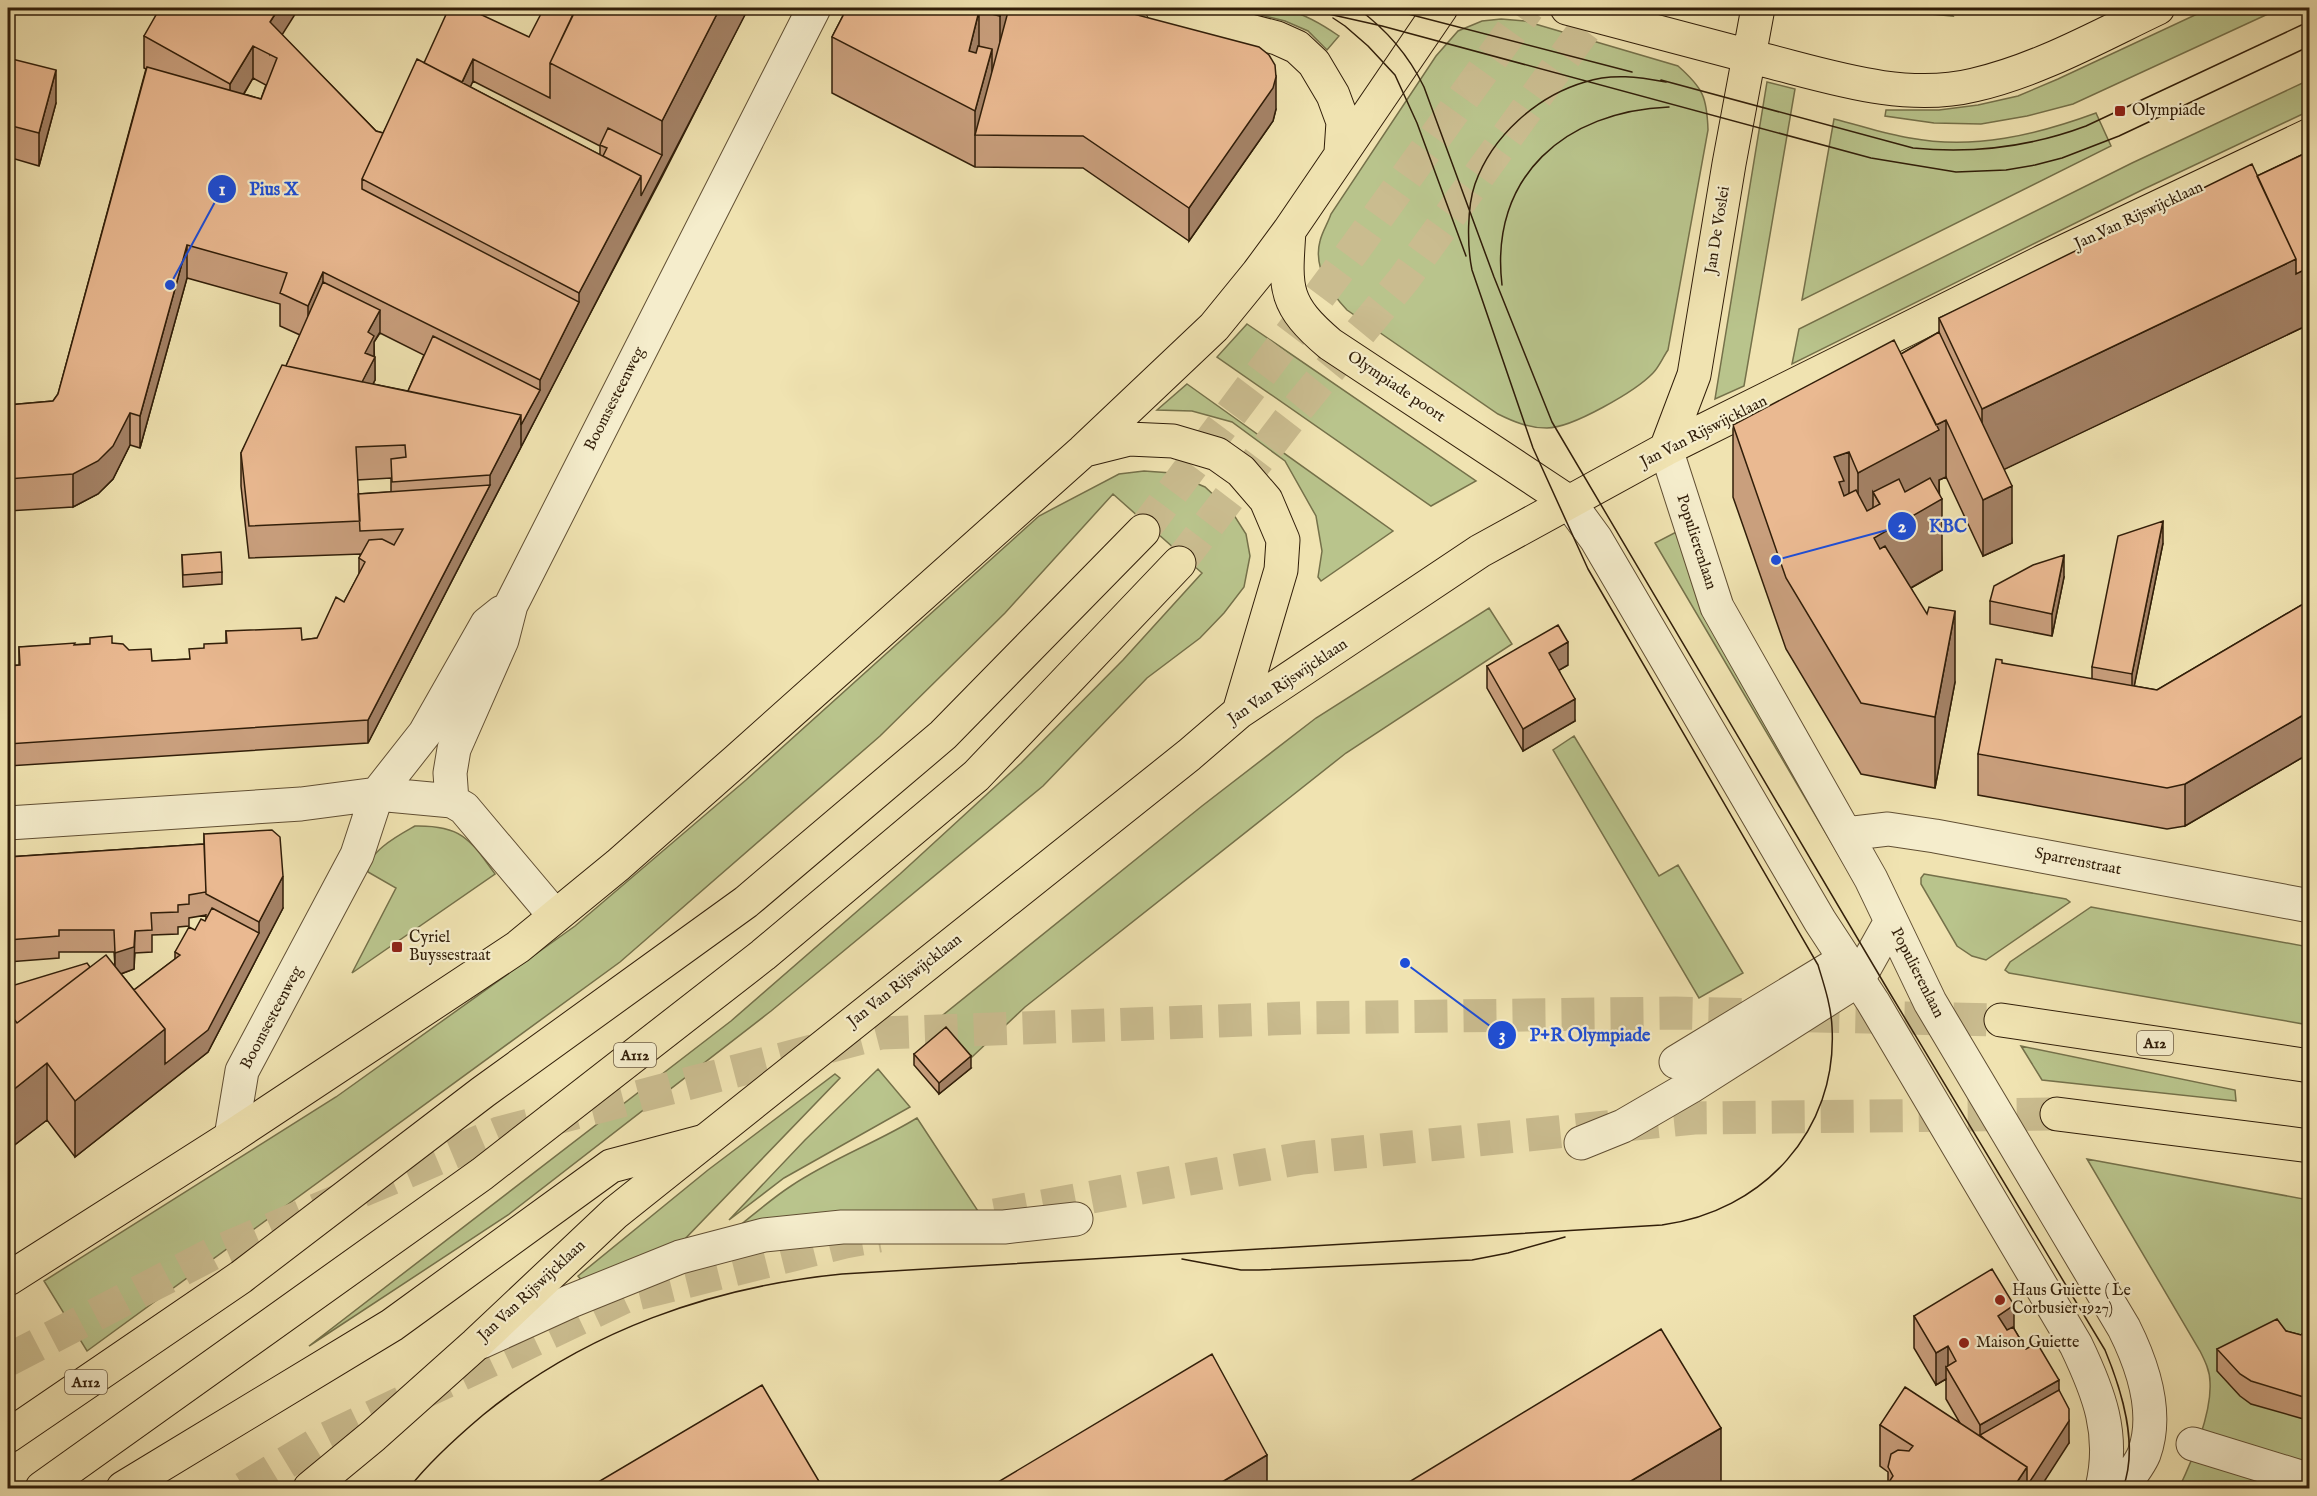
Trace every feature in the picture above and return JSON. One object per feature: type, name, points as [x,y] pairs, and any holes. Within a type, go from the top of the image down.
[{"type":"main road","points":[[1162,8],[1277,38],[1296,47],[1314,63],[1332,95],[1342,122],[1341,152]]},
{"type":"main road","points":[[8,1279],[231,1137],[518,947],[618,865],[1083,451],[1214,327],[1289,231],[1441,8]]},
{"type":"main road","points":[[1567,8],[1830,77],[1893,88],[1931,90],[1973,86],[2057,56],[2158,8]]},
{"type":"main road","name":"Jan De Voslei","points":[[1666,449],[1694,375],[1758,8]]},
{"type":"main road","name":"Jan Van Rijswijcklaan","points":[[310,1488],[374,1436],[615,1213],[1189,755],[1239,712],[1460,564],[1666,449],[2044,261],[2310,135]]},
{"type":"main road","name":"Olympiade poort","points":[[1289,231],[1286,276],[1292,301],[1306,324],[1330,344],[1569,502]]},
{"type":"main road","points":[[1083,451],[1129,439],[1173,441],[1217,454],[1241,471],[1266,500],[1283,540],[1281,570],[1239,712]]},
{"type":"main road","name":"A112","points":[[8,1436],[241,1277],[483,1092],[746,902],[943,735],[1143,531]]},
{"type":"main road","name":"A112","points":[[42,1488],[483,1174],[763,955],[976,776],[1179,563]]},
{"type":"main road","name":"A12","points":[[2001,1020],[2310,1066]]},
{"type":"main road","points":[[2057,1114],[2310,1146]]},
{"type":"main road","points":[[123,1488],[392,1324],[611,1166],[705,1141]]},
{"type":"street","name":"Boomsesteenweg","points":[[452,801],[450,773],[454,749],[502,640],[511,605],[814,8]]},
{"type":"street","name":"Populierenlaan","points":[[1666,449],[1717,607],[1871,879],[1930,1002],[2124,1328],[2136,1352],[2145,1381],[2149,1414],[2148,1435],[2144,1454],[2121,1488]]},
{"type":"street","points":[[1569,502],[1596,539],[2076,1345],[2095,1384],[2104,1417],[2107,1450],[2102,1488]]},
{"type":"street","points":[[377,794],[425,733],[487,624],[511,605]]},
{"type":"street","name":"Boomsesteenweg","points":[[231,1137],[242,1071],[357,855],[377,794]]},
{"type":"street","points":[[8,823],[301,804],[377,794],[452,801],[464,808],[555,916]]},
{"type":"street","name":"Sparrenstraat","points":[[1846,834],[1888,829],[1935,836],[2310,906]]},
{"type":"street","points":[[1581,1143],[1623,1126],[1690,1087],[1851,970],[1891,921]]},
{"type":"street","points":[[1676,1062],[1851,970]]},
{"type":"street","points":[[476,1344],[571,1301],[680,1257],[764,1235],[842,1227],[1004,1227],[1076,1219]]},
{"type":"street","points":[[2193,1444],[2310,1480]]},
{"type":"green space","points":[[1234,8],[1289,11],[1312,19],[1339,36],[1327,50],[1308,31],[1285,21]]},
{"type":"green space","points":[[1910,8],[1947,8],[1953,16],[1930,14]]},
{"type":"green space","points":[[2210,8],[2281,8],[2073,104],[2027,116],[1981,124],[1934,123],[1885,116],[1886,110],[1939,110],[1978,105],[2018,96]]},
{"type":"green space","points":[[1501,19],[1525,21],[1678,66],[1698,87],[1706,109],[1708,130],[1668,350],[1653,373],[1633,389],[1572,422],[1547,428],[1522,424],[1498,414],[1347,310],[1329,287],[1319,260],[1320,241],[1331,214],[1436,56],[1458,31],[1482,21]]},
{"type":"green space","points":[[2309,80],[2309,111],[2144,189],[1792,364],[1799,329],[2132,163]]},
{"type":"green space","points":[[1767,82],[1795,89],[1744,386],[1715,399]]},
{"type":"green space","points":[[2096,113],[2111,146],[1802,300],[1834,119],[1900,136],[1958,142],[2028,134]]},
{"type":"green space","points":[[1247,324],[1476,481],[1431,506],[1217,357]]},
{"type":"green space","points":[[1187,384],[1393,531],[1321,581],[1318,577],[1322,551],[1316,516],[1285,461],[1232,422],[1192,411],[1157,410]]},
{"type":"green space","points":[[1144,471],[1172,473],[1205,487],[1232,512],[1246,534],[1250,556],[1244,587],[1224,613],[1200,638],[1147,678],[1043,786],[771,1011],[508,1215],[309,1346],[731,1021],[900,874],[1021,763],[1123,660],[1202,573],[1113,494],[1005,613],[880,736],[620,962],[87,1351],[44,1281],[336,1097],[575,926],[746,780],[1039,516],[1119,474]]},
{"type":"green space","points":[[1682,529],[1857,886],[1655,543]]},
{"type":"green space","points":[[1489,608],[1512,644],[1346,753],[1025,1007],[972,1057],[938,1019],[1202,806],[1316,718]]},
{"type":"green space","points":[[1574,736],[1659,876],[1678,865],[1743,973],[1699,998],[1553,750]]},
{"type":"green space","points":[[415,826],[443,828],[463,836],[495,874],[352,973],[396,888],[368,872],[369,865],[378,851],[386,844]]},
{"type":"green space","points":[[1924,874],[2066,899],[2070,902],[1986,960],[1972,956],[1957,946],[1921,884]]},
{"type":"green space","points":[[2091,907],[2309,947],[2309,1025],[2009,973],[2005,970],[2010,962]]},
{"type":"green space","points":[[2021,1046],[2235,1090],[2236,1101],[2042,1080]]},
{"type":"green space","points":[[878,1069],[910,1107],[784,1178],[729,1220],[805,1140]]},
{"type":"green space","points":[[835,1074],[840,1078],[680,1244],[583,1282],[578,1276],[708,1170]]},
{"type":"green space","points":[[917,1118],[978,1211],[733,1231],[776,1196],[806,1176]]},
{"type":"green space","points":[[2087,1159],[2309,1200],[2309,1488],[2179,1488],[2195,1451],[2208,1408],[2210,1378],[2208,1370],[2200,1351]]},
{"type":"building","points":[[160,8],[279,8],[270,22],[376,131],[383,133],[362,179],[362,189],[579,302],[540,380],[323,272],[308,306],[280,293],[287,273],[187,245],[140,416],[130,413],[113,446],[98,461],[73,474],[8,479],[8,405],[53,401],[58,394],[147,67],[261,99],[277,58],[253,46],[230,84],[144,36]]},
{"type":"building","points":[[449,8],[467,8],[529,37],[544,8],[576,9],[550,63],[550,98],[473,59],[462,82],[424,63]]},
{"type":"building","points":[[576,8],[720,8],[662,121],[550,63]]},
{"type":"building","points":[[847,8],[1003,8],[1000,16],[979,11],[969,51],[976,53],[978,46],[992,49],[975,111],[832,37]]},
{"type":"building","points":[[1009,8],[1111,8],[1259,47],[1269,55],[1275,65],[1276,77],[1273,88],[1189,208],[1083,136],[975,135]]},
{"type":"building","points":[[8,58],[56,70],[39,133],[8,125]]},
{"type":"building","points":[[417,59],[641,176],[579,293],[362,179]]},
{"type":"building","points":[[608,128],[662,155],[641,196],[641,176],[603,156],[607,148],[600,145]]},
{"type":"building","points":[[2310,151],[2310,267],[2296,274],[2296,259],[2257,176]]},
{"type":"building","points":[[2252,164],[2296,259],[1982,409],[1939,318]]},
{"type":"building","points":[[323,282],[380,310],[368,332],[374,336],[365,353],[375,357],[362,382],[286,366]]},
{"type":"building","points":[[1939,332],[2012,486],[1983,500],[1946,420],[1936,425],[1901,354]]},
{"type":"building","points":[[433,336],[540,390],[521,425],[521,415],[408,391]]},
{"type":"building","points":[[1894,340],[1939,430],[1858,473],[1849,452],[1834,457],[1844,481],[1839,482],[1844,496],[1856,490],[1867,511],[1880,504],[1873,492],[1899,479],[1905,492],[1930,478],[1942,499],[1874,538],[1880,549],[1885,546],[1927,614],[1929,607],[1955,611],[1935,717],[1861,703],[1786,578],[1733,425]]},
{"type":"building","points":[[282,365],[521,415],[490,475],[392,482],[391,459],[406,457],[405,445],[356,447],[360,521],[249,526],[241,453]]},
{"type":"building","points":[[490,485],[368,720],[8,744],[8,666],[20,665],[19,647],[90,644],[90,638],[112,636],[112,643],[123,644],[129,650],[151,649],[152,661],[190,659],[189,649],[204,648],[204,644],[227,643],[226,631],[301,628],[302,640],[317,638],[336,597],[344,602],[365,562],[359,558],[369,540],[382,539],[394,545],[403,529],[360,531],[358,494]]},
{"type":"building","points":[[2163,521],[2132,674],[2092,667],[2118,536]]},
{"type":"building","points":[[221,552],[222,572],[183,575],[182,555]]},
{"type":"building","points":[[2064,555],[2052,614],[1990,601],[1994,586],[2033,565]]},
{"type":"building","points":[[2310,600],[2310,711],[2185,784],[2167,788],[1978,754],[1996,659],[2002,660],[2002,663],[2157,690]]},
{"type":"building","points":[[1558,625],[1568,642],[1549,653],[1575,699],[1523,729],[1487,666]]},
{"type":"building","points":[[272,830],[280,837],[283,876],[259,922],[206,894],[204,834]]},
{"type":"building","points":[[204,844],[206,892],[189,895],[189,904],[178,905],[178,912],[151,913],[152,930],[135,931],[134,947],[115,953],[114,930],[59,930],[59,936],[8,940],[8,857]]},
{"type":"building","points":[[212,908],[259,933],[208,1030],[165,1064],[165,1029],[134,990],[180,955],[175,952],[189,927],[195,930],[201,919],[205,921]]},
{"type":"building","points":[[106,955],[165,1029],[75,1101],[47,1063],[8,1094],[8,1011],[17,1023]]},
{"type":"building","points":[[87,963],[90,967],[17,1023],[8,1011],[8,987]]},
{"type":"building","points":[[946,1027],[971,1056],[939,1083],[914,1054]]},
{"type":"building","points":[[1992,1269],[2014,1305],[1998,1316],[2007,1330],[2013,1327],[2026,1349],[2037,1343],[2059,1380],[1980,1425],[1946,1367],[1956,1361],[1948,1346],[1936,1353],[1914,1316]]},
{"type":"building","points":[[2277,1319],[2286,1331],[2301,1335],[2310,1326],[2310,1389],[2307,1398],[2251,1381],[2240,1374],[2217,1349]]},
{"type":"building","points":[[1661,1329],[1721,1428],[1619,1488],[1413,1488],[1409,1482]]},
{"type":"building","points":[[1212,1354],[1267,1455],[1212,1488],[988,1488]]},
{"type":"building","points":[[762,1385],[820,1483],[811,1488],[588,1488]]},
{"type":"building","points":[[1905,1387],[2027,1467],[2013,1488],[1885,1488],[1893,1476],[1888,1467],[1891,1454],[1898,1450],[1909,1451],[1913,1446],[1880,1425]]},
{"type":"building","points":[[2059,1390],[2069,1409],[2069,1421],[2027,1486],[2027,1467],[1980,1435]]},
{"type":"tunnel","points":[[1143,531],[1356,247],[1528,8]]},
{"type":"tunnel","points":[[1179,563],[1297,409],[1404,279],[1600,8]]},
{"type":"tunnel","points":[[8,1360],[212,1254],[499,1133],[881,1033],[1301,1018],[1675,1013],[2001,1020]]},
{"type":"tunnel","points":[[995,1215],[1302,1158],[1694,1118],[2057,1114]]},
{"type":"tunnel","points":[[244,1488],[325,1439],[625,1297],[845,1242],[879,1236]]},
{"type":"tram line","points":[[1302,8],[1382,26],[1871,158],[1956,172],[2006,170],[2062,158],[2119,136],[2310,46]]},
{"type":"tram line","points":[[1357,8],[1395,43],[1411,64],[1424,87],[1494,277],[1552,422],[1888,990],[2105,1350],[2122,1400],[2129,1436],[2128,1471],[2123,1488]]},
{"type":"tram line","points":[[1385,8],[1632,72]]},
{"type":"tram line","points":[[1333,18],[1368,46],[1395,75],[1417,123],[1466,256]]},
{"type":"tram line","points":[[1661,80],[1913,148],[1979,149],[2022,144],[2086,126],[2310,21]]},
{"type":"tram line","points":[[409,1488],[444,1450],[483,1415],[523,1385],[564,1359],[652,1318],[698,1302],[745,1290],[793,1280],[842,1274],[1662,1225],[1698,1217],[1732,1203],[1761,1184],[1787,1160],[1807,1132],[1822,1100],[1831,1065],[1831,1019],[1818,965],[1588,569],[1533,448],[1470,260],[1469,215],[1475,184],[1493,150],[1518,120],[1550,97],[1567,88],[1595,79],[1626,77],[1666,82]]},
{"type":"tram line","points":[[1502,285],[1501,246],[1508,212],[1522,182],[1542,157],[1567,136],[1598,121],[1632,111],[1669,107]]},
{"type":"tram line","points":[[1182,1259],[1241,1270],[1472,1260],[1508,1253],[1565,1237]]},
{"type":"place","name":"Olympiade","points":[[2120,111]]},
{"type":"place","name":"Pius X","points":[[170,285]]},
{"type":"place","name":"KBC","points":[[1776,560]]},
{"type":"place","name":"Cyriel Buyssestraat","points":[[397,947]]},
{"type":"place","name":"P+R Olympiade","points":[[1405,963]]},
{"type":"place","name":"Haus Guiette ( Le Corbusier 1927)","points":[[2000,1300]]},
{"type":"place","name":"Maison Guiette","points":[[1964,1343]]}]
